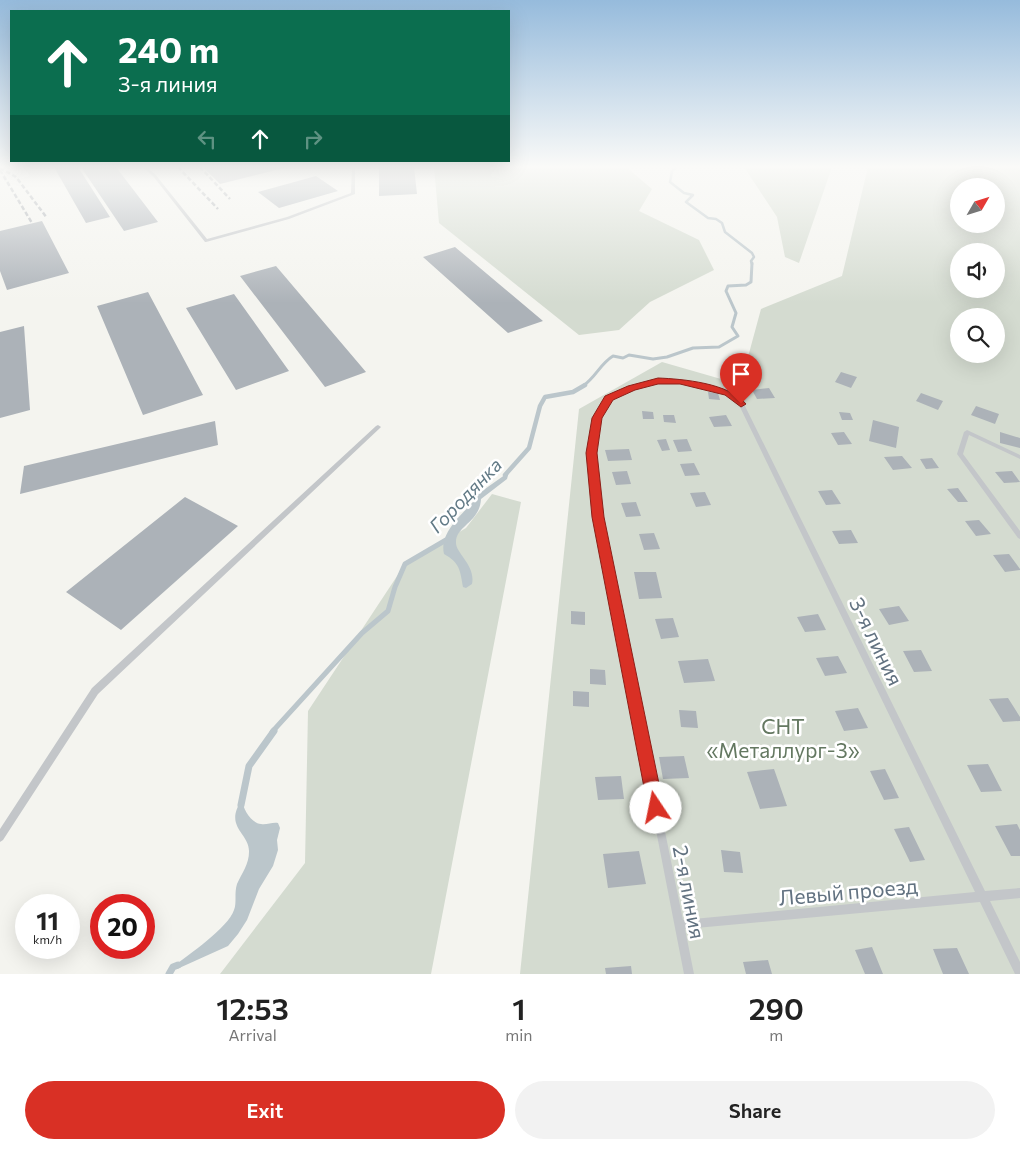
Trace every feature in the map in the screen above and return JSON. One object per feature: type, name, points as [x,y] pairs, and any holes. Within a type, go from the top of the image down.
[{"type":"lane","points":[[184,212],[206,241],[303,212]]},
{"type":"lane","name":"3-я линия","points":[[658,381],[680,382],[728,393],[741,404],[1020,973]]},
{"type":"lane","name":"2-я линия","points":[[658,381],[631,388],[609,398],[597,418],[592,453],[598,517],[689,974]]},
{"type":"lane","points":[[0,836],[95,691],[378,427]]},
{"type":"lane","points":[[1020,457],[967,432],[960,454],[1020,536]]},
{"type":"lane","name":"Левый проезд","points":[[679,925],[984,898],[1020,893]]},
{"type":"green space","points":[[438,212],[642,212],[699,240],[714,270],[650,302],[619,330],[579,335],[439,223]]},
{"type":"green space","points":[[774,212],[816,212],[799,263],[785,257],[777,217]]},
{"type":"green space","name":"СНТ «Металлург-3»","points":[[857,212],[950,212],[950,233],[1005,233],[1005,212],[1020,212],[1020,974],[520,974],[579,409],[662,362],[721,379],[745,368],[761,309],[842,276]]},
{"type":"green space","points":[[492,494],[521,502],[431,974],[220,974],[305,863],[308,711],[405,564],[466,528]]},
{"type":"shaded area","points":[[509,472],[507,479],[481,499],[477,513],[457,537],[457,546],[471,571],[472,577],[472,584],[466,588],[463,587],[458,567],[444,554],[443,546],[448,531],[475,500],[475,496]]},
{"type":"shaded area","points":[[242,800],[246,811],[257,823],[278,823],[280,828],[277,840],[278,850],[273,866],[259,889],[247,920],[228,946],[177,969],[173,967],[216,933],[234,910],[237,884],[249,856],[248,845],[236,823],[235,817]]},
{"type":"building","points":[[80,212],[107,212],[110,217],[86,223]]},
{"type":"building","points":[[112,212],[151,212],[158,222],[124,231]]},
{"type":"building","points":[[42,221],[69,273],[7,290],[0,271],[0,231]]},
{"type":"building","points":[[455,247],[543,321],[508,333],[423,257]]},
{"type":"building","points":[[276,266],[366,372],[325,387],[240,276]]},
{"type":"building","points":[[148,292],[203,395],[143,415],[97,306]]},
{"type":"building","points":[[234,294],[289,371],[236,390],[186,308]]},
{"type":"building","points":[[24,326],[30,410],[0,418],[0,332]]},
{"type":"building","points":[[841,372],[857,377],[851,388],[835,382]]},
{"type":"building","points":[[769,388],[775,398],[757,399],[752,390]]},
{"type":"building","points":[[708,392],[718,393],[720,400],[709,399]]},
{"type":"building","points":[[921,393],[943,401],[938,410],[916,401]]},
{"type":"building","points":[[976,406],[999,414],[995,424],[971,415]]},
{"type":"building","points":[[642,411],[653,412],[654,419],[643,419]]},
{"type":"building","points":[[839,412],[850,413],[853,420],[842,420]]},
{"type":"building","points":[[663,415],[674,415],[676,423],[664,422]]},
{"type":"building","points":[[726,415],[732,426],[714,427],[709,417]]},
{"type":"building","points":[[873,420],[899,427],[896,448],[869,441]]},
{"type":"building","points":[[215,421],[218,445],[20,494],[24,466]]},
{"type":"building","points":[[844,432],[852,444],[838,445],[831,433]]},
{"type":"building","points":[[1000,432],[1020,438],[1020,448],[1000,443]]},
{"type":"building","points":[[666,439],[670,450],[662,451],[657,440]]},
{"type":"building","points":[[687,439],[692,451],[678,452],[673,440]]},
{"type":"building","points":[[629,449],[632,460],[608,461],[605,450]]},
{"type":"building","points":[[902,456],[912,468],[893,470],[884,457]]},
{"type":"building","points":[[932,458],[939,468],[926,469],[920,459]]},
{"type":"building","points":[[694,463],[700,475],[685,476],[680,464]]},
{"type":"building","points":[[627,471],[631,484],[616,485],[612,472]]},
{"type":"building","points":[[1012,471],[1020,482],[1004,483],[995,472]]},
{"type":"building","points":[[958,488],[968,502],[958,502],[947,489]]},
{"type":"building","points":[[832,490],[841,504],[826,505],[818,491]]},
{"type":"building","points":[[705,492],[711,505],[696,507],[690,493]]},
{"type":"building","points":[[185,497],[238,526],[121,630],[66,592]]},
{"type":"building","points":[[636,502],[641,516],[626,517],[621,503]]},
{"type":"building","points":[[979,520],[991,534],[976,536],[965,521]]},
{"type":"building","points":[[851,530],[858,543],[839,544],[832,531]]},
{"type":"building","points":[[654,533],[660,549],[644,550],[639,534]]},
{"type":"building","points":[[1009,554],[1020,570],[1005,572],[993,555]]},
{"type":"building","points":[[634,572],[656,572],[662,598],[639,599]]},
{"type":"building","points":[[899,606],[909,621],[889,625],[879,609]]},
{"type":"building","points":[[571,611],[585,612],[585,625],[571,624]]},
{"type":"building","points":[[818,614],[826,630],[805,632],[797,617]]},
{"type":"building","points":[[673,618],[679,637],[661,639],[655,619]]},
{"type":"building","points":[[921,650],[932,671],[914,672],[903,651]]},
{"type":"building","points":[[838,656],[847,673],[825,676],[816,658]]},
{"type":"building","points":[[708,659],[715,681],[684,683],[678,661]]},
{"type":"building","points":[[590,669],[605,670],[606,685],[590,684]]},
{"type":"building","points":[[573,691],[589,692],[589,707],[573,706]]},
{"type":"building","points":[[1008,698],[1020,717],[1020,721],[1003,722],[989,699]]},
{"type":"building","points":[[858,708],[868,728],[844,731],[835,711]]},
{"type":"building","points":[[679,710],[696,711],[698,728],[681,727]]},
{"type":"building","points":[[684,756],[689,778],[663,779],[659,757]]},
{"type":"building","points":[[988,764],[1002,791],[981,792],[967,765]]},
{"type":"building","points":[[774,769],[787,806],[760,809],[747,772]]},
{"type":"building","points":[[885,769],[899,798],[884,800],[870,771]]},
{"type":"building","points":[[621,776],[624,799],[598,800],[595,777]]},
{"type":"building","points":[[1017,824],[1020,830],[1020,856],[1011,856],[995,826]]},
{"type":"building","points":[[909,827],[925,860],[910,862],[894,829]]},
{"type":"building","points":[[721,850],[740,852],[743,873],[724,872]]},
{"type":"building","points":[[639,851],[646,884],[608,888],[603,854]]},
{"type":"building","points":[[872,947],[883,974],[865,974],[855,950]]},
{"type":"building","points":[[957,948],[969,974],[943,974],[933,949]]},
{"type":"building","points":[[768,960],[772,974],[746,974],[743,962]]},
{"type":"building","points":[[631,966],[632,974],[606,974],[605,968]]},
{"type":"waterway","name":"Городянка","points":[[700,212],[708,218],[716,219],[722,223],[725,232],[752,253],[754,257],[751,261],[752,264]]},
{"type":"waterway","name":"Городянка","points":[[583,386],[613,356],[623,358],[629,355],[653,359],[667,357],[693,348],[719,347],[738,336],[732,327],[736,313],[726,291],[728,286],[746,285],[751,282],[752,264]]},
{"type":"waterway","name":"Городянка","points":[[505,475],[529,448],[540,406],[545,397],[573,392],[585,385]]},
{"type":"waterway","name":"Городянка","points":[[272,732],[362,633],[388,611],[395,587],[405,564],[446,540]]},
{"type":"waterway","name":"Городянка","points":[[241,805],[249,766],[274,731]]},
{"type":"waterway","name":"Городянка","points":[[169,974],[173,967],[178,965]]},
{"type":"railway","points":[[26,212],[32,223]]},
{"type":"railway","points":[[43,212],[47,218]]},
{"type":"route","points":[[656,808],[598,517],[592,453],[597,418],[609,398],[631,388],[658,381],[680,382],[728,393],[741,404]]}]
